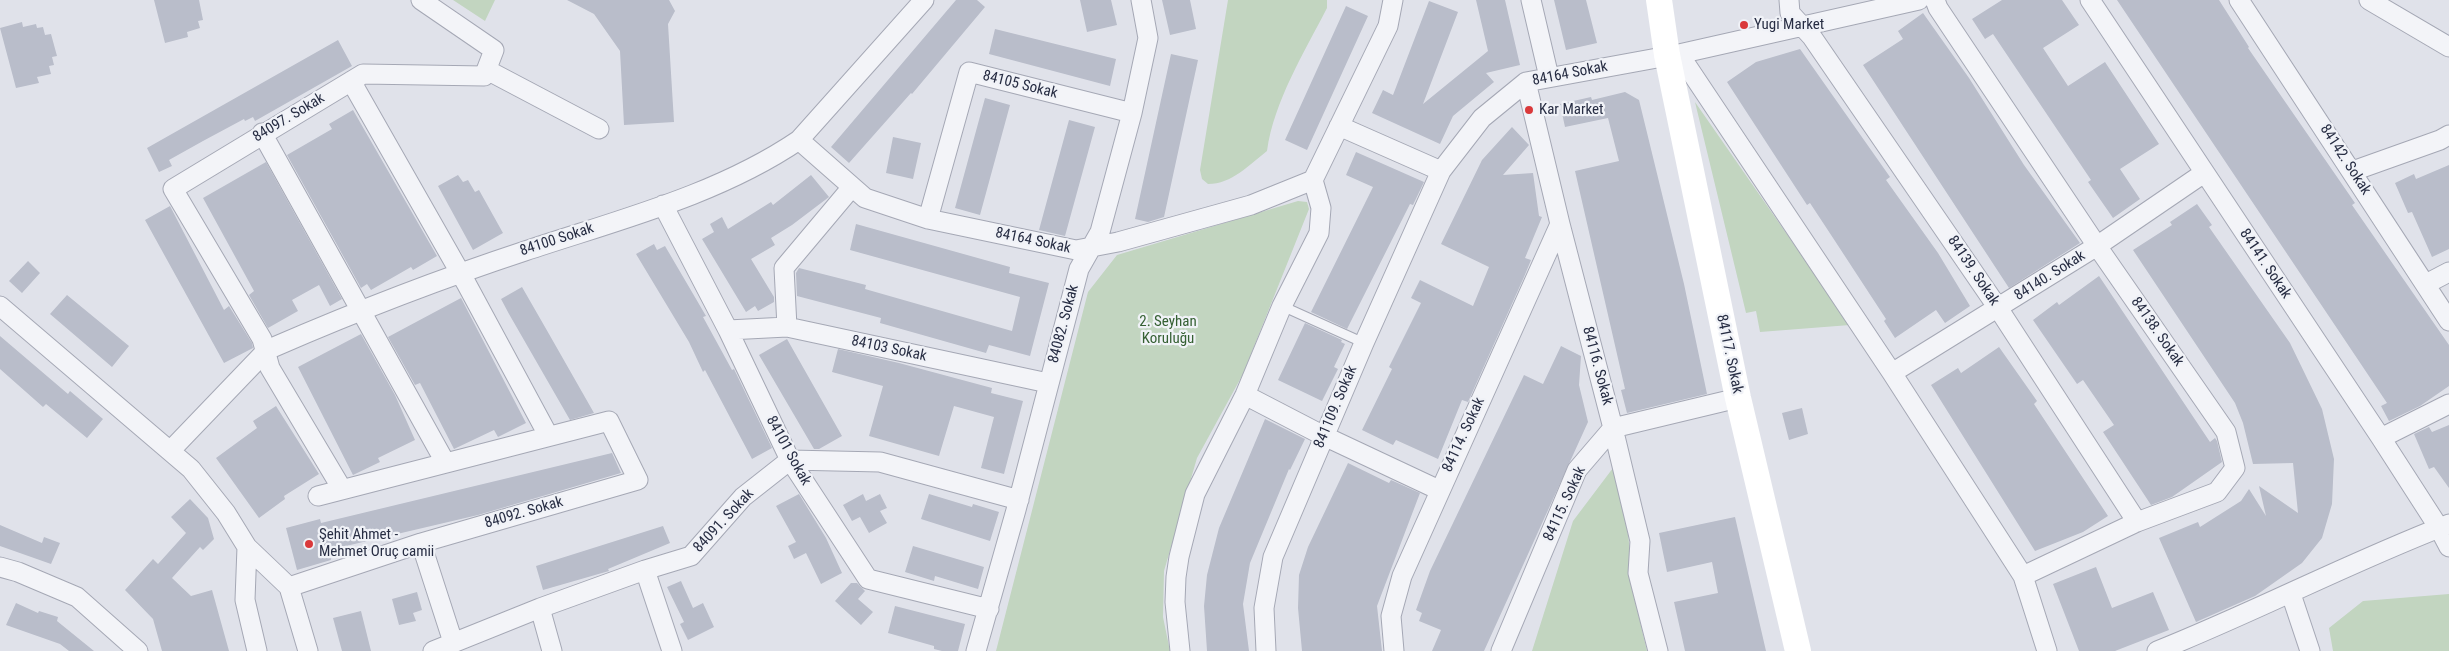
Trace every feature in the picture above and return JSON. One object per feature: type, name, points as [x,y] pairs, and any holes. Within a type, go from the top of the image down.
[{"type":"main road","name":"84117. Sokak","points":[[1659,0],[1673,55],[1738,398],[1798,651]]},
{"type":"street","points":[[421,0],[494,50],[487,70],[598,129]]},
{"type":"street","name":"84100 Sokak","points":[[171,450],[266,352],[362,309],[460,272],[663,205],[745,172],[799,140],[924,0]]},
{"type":"street","name":"84082. Sokak","points":[[976,651],[989,609],[1079,269],[1100,232],[1132,113],[1148,38],[1142,0]]},
{"type":"street","points":[[1180,651],[1175,602],[1176,577],[1183,539],[1195,494],[1245,395],[1282,306],[1319,233],[1321,208],[1313,180],[1388,26],[1393,0]]},
{"type":"street","points":[[1531,0],[1549,77]]},
{"type":"street","name":"84139. Sokak","points":[[1789,0],[1790,13],[1812,37],[1998,308],[2137,522]]},
{"type":"street","name":"84164 Sokak","points":[[1441,171],[1482,118],[1526,82],[1673,55],[1919,0]]},
{"type":"street","name":"84138. Sokak","points":[[1935,0],[1938,8],[2098,246],[2226,432],[2235,468],[2217,492],[2137,522],[2023,576]]},
{"type":"street","name":"84141. Sokak","points":[[2090,0],[2381,438],[2444,526],[2449,547]]},
{"type":"street","name":"84142. Sokak","points":[[2240,0],[2449,322]]},
{"type":"street","points":[[2369,0],[2449,47]]},
{"type":"street","points":[[1673,55],[1892,373],[2023,576],[2047,651]]},
{"type":"street","name":"84097. Sokak","points":[[266,352],[262,339],[173,189],[262,133],[363,74],[484,76],[487,70]]},
{"type":"street","name":"84105 Sokak","points":[[928,219],[969,72],[1132,113]]},
{"type":"street","points":[[318,496],[548,435],[460,272],[351,81]]},
{"type":"street","name":"84116. Sokak","points":[[1526,82],[1560,224],[1614,428],[1640,541],[1638,573],[1658,651]]},
{"type":"street","points":[[1339,126],[1441,171]]},
{"type":"street","points":[[262,133],[362,309],[445,462]]},
{"type":"street","points":[[2352,171],[2440,140],[2449,135]]},
{"type":"street","name":"84164 Sokak","points":[[799,140],[864,198],[928,219],[1076,250],[1251,205],[1313,180]]},
{"type":"street","name":"841109. Sokak","points":[[1266,651],[1264,608],[1273,557],[1364,343],[1441,171]]},
{"type":"street","name":"84140. Sokak","points":[[1892,373],[2098,246],[2204,173]]},
{"type":"street","points":[[787,327],[784,268],[852,187]]},
{"type":"street","name":"84101 Sokak","points":[[663,205],[728,330],[790,460],[868,579],[989,609]]},
{"type":"street","name":"84114. Sokak","points":[[1394,651],[1391,616],[1395,596],[1439,490],[1560,224]]},
{"type":"street","points":[[2426,284],[2449,272]]},
{"type":"street","points":[[0,306],[191,469],[226,514],[248,547],[289,587],[308,651]]},
{"type":"street","name":"84103 Sokak","points":[[728,330],[787,327],[1048,383]]},
{"type":"street","points":[[266,352],[270,368],[342,489]]},
{"type":"street","points":[[1245,395],[1324,436],[1439,490]]},
{"type":"street","points":[[1614,428],[1738,398]]},
{"type":"street","points":[[2381,438],[2449,404]]},
{"type":"street","name":"84092. Sokak","points":[[289,587],[421,543],[638,480],[609,421],[548,435]]},
{"type":"street","name":"84115. Sokak","points":[[1501,651],[1577,470],[1614,428]]},
{"type":"street","points":[[790,460],[880,462],[1018,500]]},
{"type":"street","name":"84091. Sokak","points":[[433,651],[540,608],[645,570],[691,556],[742,497],[790,460]]},
{"type":"street","points":[[2157,651],[2444,526]]},
{"type":"street","points":[[421,543],[452,642]]},
{"type":"street","points":[[248,547],[245,600],[257,651]]},
{"type":"street","points":[[0,567],[18,572],[76,597],[138,651]]},
{"type":"street","points":[[645,570],[672,651]]},
{"type":"street","points":[[2291,594],[2310,651]]},
{"type":"street","points":[[540,608],[552,651]]},
{"type":"lane","points":[[1282,306],[1364,343]]},
{"type":"green space","points":[[453,0],[495,0],[485,21]]},
{"type":"green space","points":[[1228,0],[1327,0],[1327,8],[1283,96],[1276,114],[1267,151],[1247,168],[1225,181],[1208,184],[1202,179],[1200,170]]},
{"type":"green space","points":[[1695,102],[1850,325],[1760,332],[1756,311],[1746,313]]},
{"type":"green space","name":"2. Seyhan Koruluğu","points":[[1298,201],[1307,202],[1309,209],[1243,374],[1197,458],[1164,571],[1163,617],[1170,651],[996,651],[1088,292],[1117,255]]},
{"type":"green space","points":[[1619,460],[1637,609],[1647,651],[1532,651],[1573,521]]},
{"type":"green space","points":[[2449,594],[2449,651],[2333,651],[2329,628],[2363,601]]},
{"type":"building","points":[[154,0],[199,0],[203,20],[198,21],[200,28],[187,32],[188,37],[165,43]]},
{"type":"building","points":[[567,0],[669,0],[675,11],[668,24],[674,122],[624,125],[620,51],[594,14]]},
{"type":"building","points":[[956,0],[977,0],[985,7],[912,94],[849,163],[831,147]]},
{"type":"building","points":[[1080,0],[1111,0],[1117,25],[1087,32]]},
{"type":"building","points":[[1162,0],[1190,0],[1196,29],[1170,35]]},
{"type":"building","points":[[1476,0],[1505,0],[1520,65],[1486,73],[1494,82],[1453,116],[1440,144],[1372,113],[1383,90],[1393,95],[1429,1],[1458,12],[1423,104],[1488,51]]},
{"type":"building","points":[[1554,0],[1586,0],[1597,43],[1566,50]]},
{"type":"building","points":[[2002,0],[2062,0],[2079,25],[2043,48],[2068,86],[2105,62],[2159,144],[2120,169],[2140,199],[2113,218],[2088,182],[2091,180],[1993,34],[1985,39],[1972,19]]},
{"type":"building","points":[[2117,0],[2219,0],[2248,48],[2355,203],[2352,205],[2449,345],[2449,386],[2420,406],[2389,421],[2381,406],[2387,403]]},
{"type":"building","points":[[1346,6],[1368,16],[1307,150],[1285,140]]},
{"type":"building","points":[[1923,13],[1969,78],[2024,165],[2080,243],[2009,288],[1863,65],[1903,39],[1898,31]]},
{"type":"building","points":[[22,22],[23,27],[36,24],[37,28],[43,27],[45,35],[51,34],[57,56],[52,57],[54,65],[49,66],[51,74],[37,77],[39,83],[16,88],[0,28]]},
{"type":"building","points":[[995,29],[1116,59],[1110,86],[989,54]]},
{"type":"building","points":[[338,40],[352,66],[255,121],[253,117],[245,121],[244,119],[203,141],[169,160],[172,166],[159,172],[147,148]]},
{"type":"building","points":[[1800,49],[1890,177],[1886,180],[1938,253],[1970,306],[1945,323],[1936,310],[1895,338],[1884,321],[1886,319],[1835,241],[1810,203],[1807,205],[1727,82],[1756,62]]},
{"type":"building","points":[[1171,54],[1198,60],[1164,217],[1148,222],[1135,219]]},
{"type":"building","points":[[1625,92],[1639,100],[1684,284],[1707,394],[1627,413],[1621,390],[1625,389],[1575,171],[1619,161],[1608,118],[1565,127],[1560,104],[1591,97],[1592,100]]},
{"type":"building","points":[[985,98],[1010,105],[980,215],[955,208]]},
{"type":"building","points":[[353,110],[437,256],[413,270],[411,267],[371,290],[367,284],[361,288],[287,155],[332,129],[329,124]]},
{"type":"building","points":[[1069,120],[1095,127],[1065,236],[1039,230]]},
{"type":"building","points":[[1512,127],[1529,145],[1503,175],[1533,173],[1539,216],[1542,217],[1525,258],[1531,260],[1524,277],[1468,402],[1462,400],[1438,459],[1396,440],[1393,445],[1362,430],[1392,369],[1389,367],[1421,303],[1411,298],[1420,280],[1473,306],[1489,267],[1441,244],[1482,160]]},
{"type":"building","points":[[893,137],[921,143],[913,179],[886,173]]},
{"type":"building","points":[[1356,152],[1424,182],[1413,205],[1410,204],[1347,329],[1311,312],[1373,187],[1346,175]]},
{"type":"building","points":[[266,162],[342,299],[330,306],[319,285],[292,300],[298,311],[268,328],[249,295],[254,291],[203,198]]},
{"type":"building","points":[[2449,165],[2449,249],[2432,257],[2412,212],[2408,213],[2395,183],[2414,174],[2416,179]]},
{"type":"building","points":[[458,175],[463,182],[468,180],[475,192],[479,190],[503,233],[473,250],[438,186]]},
{"type":"building","points":[[811,175],[829,197],[792,225],[771,238],[775,245],[751,259],[774,297],[774,302],[758,311],[755,306],[746,312],[702,239],[714,232],[710,224],[722,217],[728,229],[771,202],[773,205]]},
{"type":"building","points":[[2197,204],[2212,225],[2209,227],[2290,343],[2322,409],[2334,459],[2332,504],[2322,538],[2302,563],[2255,596],[2196,622],[2159,538],[2198,522],[2200,527],[2241,501],[2249,489],[2266,516],[2259,486],[2298,513],[2293,463],[2253,464],[2243,423],[2235,403],[2133,250],[2172,225],[2170,222]]},
{"type":"building","points":[[170,206],[224,310],[229,306],[252,343],[253,348],[224,363],[145,220]]},
{"type":"building","points":[[856,224],[1010,267],[1009,273],[1049,283],[1030,356],[989,345],[986,353],[880,323],[881,318],[797,296],[796,273],[799,268],[866,285],[865,289],[1012,331],[1020,297],[850,250]]},
{"type":"building","points":[[654,244],[657,250],[665,246],[706,316],[703,317],[732,370],[734,369],[772,448],[752,459],[705,370],[703,372],[689,342],[636,254]]},
{"type":"building","points":[[28,261],[40,273],[22,293],[9,281]]},
{"type":"building","points":[[2099,276],[2210,442],[2215,438],[2217,441],[2222,462],[2172,497],[2151,505],[2103,432],[2114,425],[2083,380],[2077,384],[2033,320],[2057,302],[2059,305]]},
{"type":"building","points":[[522,287],[594,413],[570,420],[509,314],[501,299]]},
{"type":"building","points":[[67,295],[129,346],[112,367],[50,314]]},
{"type":"building","points":[[461,298],[526,423],[498,437],[494,430],[454,449],[420,383],[415,385],[388,337]]},
{"type":"building","points":[[1305,323],[1342,340],[1341,342],[1345,344],[1334,367],[1338,369],[1322,401],[1278,380]]},
{"type":"building","points":[[361,334],[395,395],[415,440],[378,458],[380,462],[353,475],[298,367]]},
{"type":"building","points":[[0,336],[68,394],[70,391],[103,419],[87,438],[46,404],[43,407],[0,369]]},
{"type":"building","points":[[787,339],[842,436],[819,449],[814,449],[759,355]]},
{"type":"building","points":[[1561,346],[1581,356],[1579,385],[1588,422],[1484,651],[1432,651],[1441,630],[1419,621],[1422,613],[1416,610],[1430,571],[1524,375],[1543,384]]},
{"type":"building","points":[[1999,347],[2037,401],[2034,404],[2108,516],[2083,532],[2035,551],[1931,385],[1958,368],[1961,373]]},
{"type":"building","points":[[838,349],[992,388],[991,393],[1023,401],[1004,474],[981,468],[994,417],[954,406],[939,456],[869,436],[883,386],[832,372]]},
{"type":"building","points":[[276,406],[319,474],[284,496],[285,499],[259,518],[216,458],[257,428],[253,421]]},
{"type":"building","points":[[1802,408],[1808,434],[1789,440],[1782,413]]},
{"type":"building","points":[[1265,419],[1305,439],[1289,469],[1250,563],[1243,604],[1249,651],[1207,651],[1204,606],[1207,575],[1219,528]]},
{"type":"building","points":[[2449,425],[2449,488],[2434,467],[2429,469],[2414,434],[2429,427],[2432,432]]},
{"type":"building","points":[[612,453],[621,473],[478,515],[329,550],[331,560],[297,570],[286,528],[320,519],[321,523]]},
{"type":"building","points":[[1348,463],[1389,483],[1391,480],[1420,493],[1377,606],[1382,651],[1302,651],[1298,608],[1299,575],[1308,547]]},
{"type":"building","points":[[799,494],[826,538],[842,573],[821,584],[806,553],[794,559],[788,546],[796,542],[776,506]]},
{"type":"building","points":[[863,494],[866,501],[880,494],[887,508],[880,511],[887,523],[869,533],[860,517],[852,521],[843,505]]},
{"type":"building","points":[[929,494],[972,507],[973,504],[999,512],[990,541],[921,519]]},
{"type":"building","points":[[190,499],[208,518],[214,539],[203,550],[200,547],[172,578],[191,596],[212,590],[229,651],[162,651],[153,619],[125,590],[153,559],[158,564],[186,533],[171,517]]},
{"type":"building","points":[[1735,517],[1766,651],[1685,651],[1674,602],[1718,593],[1712,562],[1667,572],[1659,533]]},
{"type":"building","points":[[0,525],[42,543],[44,537],[60,543],[51,564],[0,546]]},
{"type":"building","points":[[663,526],[670,543],[608,569],[609,571],[543,590],[536,566]]},
{"type":"building","points":[[913,546],[984,567],[978,589],[935,576],[934,581],[905,572]]},
{"type":"building","points":[[2096,567],[2112,608],[2153,592],[2169,630],[2115,651],[2079,651],[2053,584]]},
{"type":"building","points":[[681,581],[693,608],[703,603],[714,627],[688,640],[680,624],[684,622],[667,587]]},
{"type":"building","points":[[851,583],[857,583],[865,591],[858,599],[873,612],[861,625],[835,601]]},
{"type":"building","points":[[417,592],[422,610],[413,613],[416,621],[399,625],[392,599]]},
{"type":"building","points":[[16,603],[38,613],[39,611],[58,617],[57,621],[94,651],[69,651],[60,644],[6,625]]},
{"type":"building","points":[[895,606],[965,624],[958,651],[934,649],[934,646],[888,633]]},
{"type":"building","points":[[361,611],[371,651],[342,651],[333,618]]},
{"type":"place","name":"Yugi Market","points":[[1744,25]]},
{"type":"place","name":"Kar Market","points":[[1529,110]]},
{"type":"place","name":"Şehit Ahmet - Mehmet Oruç camii","points":[[309,544]]}]
